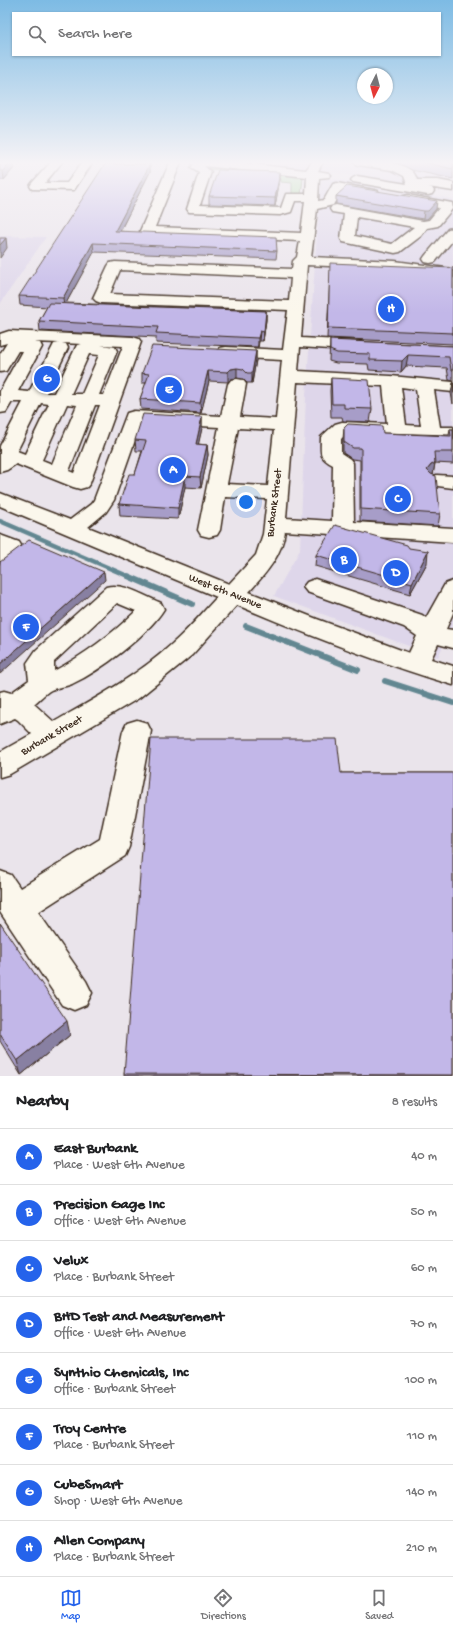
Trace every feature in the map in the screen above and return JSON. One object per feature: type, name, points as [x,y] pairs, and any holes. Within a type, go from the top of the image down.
[{"type":"street","points":[[155,212],[147,231],[189,220],[280,220],[297,212]]},
{"type":"street","points":[[180,212],[189,220]]},
{"type":"street","points":[[189,220],[192,212]]},
{"type":"street","name":"Burbank Street","points":[[0,766],[119,697],[153,674],[183,649],[234,595],[265,559],[274,534],[299,267],[304,259],[313,212]]},
{"type":"street","points":[[336,212],[350,218],[419,229]]},
{"type":"street","points":[[350,218],[348,239],[395,249],[419,229],[433,223],[443,212]]},
{"type":"street","points":[[280,220],[308,237]]},
{"type":"street","points":[[420,251],[444,240],[453,263]]},
{"type":"street","points":[[295,306],[266,289],[115,266],[100,298],[266,289],[299,267],[395,265],[453,273]]},
{"type":"street","points":[[0,367],[4,344],[9,336],[133,342],[80,483],[10,458]]},
{"type":"street","points":[[4,344],[109,351],[58,474]]},
{"type":"street","points":[[214,352],[376,346]]},
{"type":"street","points":[[2,400],[33,347]]},
{"type":"street","points":[[10,458],[35,397],[60,348]]},
{"type":"street","points":[[10,458],[60,398],[83,349]]},
{"type":"street","points":[[145,349],[122,413],[134,417],[284,425]]},
{"type":"street","points":[[289,376],[391,381],[453,387]]},
{"type":"street","points":[[391,381],[397,430]]},
{"type":"street","points":[[209,530],[237,384]]},
{"type":"street","points":[[424,384],[432,432]]},
{"type":"street","points":[[2,400],[35,397],[111,400]]},
{"type":"street","points":[[72,529],[99,508],[104,500],[134,417]]},
{"type":"street","points":[[343,528],[343,463],[330,456],[330,437],[342,428],[453,433]]},
{"type":"street","points":[[216,490],[278,493]]},
{"type":"street","name":"West 6th Avenue","points":[[0,499],[308,625],[453,676]]},
{"type":"street","points":[[274,524],[453,535]]},
{"type":"street","points":[[416,553],[428,534]]},
{"type":"street","points":[[0,542],[11,547],[0,556]]},
{"type":"street","points":[[315,587],[413,621],[442,637]]},
{"type":"street","points":[[416,664],[442,637],[453,589]]},
{"type":"street","points":[[5,706],[42,683]]},
{"type":"street","points":[[5,706],[28,713],[51,737]]},
{"type":"street","points":[[74,994],[8,896],[114,847],[137,731]]},
{"type":"shaded area","points":[[319,212],[453,212],[453,623],[438,657],[274,596],[300,550],[306,395]]},
{"type":"shaded area","points":[[0,236],[46,237],[0,304]]},
{"type":"building","points":[[74,212],[125,212],[115,231],[276,237],[277,251],[93,243],[63,298],[19,296]]},
{"type":"building","points":[[0,238],[6,238],[0,245]]},
{"type":"building","points":[[330,263],[453,268],[453,333],[328,328]]},
{"type":"building","points":[[49,303],[266,311],[264,332],[260,331],[258,338],[156,333],[158,327],[39,321]]},
{"type":"building","points":[[330,340],[453,346],[453,370],[451,370],[449,357],[408,355],[402,361],[370,360],[370,354],[337,353],[330,350]]},
{"type":"building","points":[[152,346],[256,351],[252,373],[247,373],[243,369],[237,368],[231,369],[228,372],[208,371],[200,403],[140,399],[149,374],[142,373]]},
{"type":"building","points":[[331,378],[369,380],[372,409],[344,408],[344,404],[332,404]]},
{"type":"building","points":[[143,414],[202,417],[196,444],[207,445],[200,477],[185,476],[178,508],[119,504],[129,474],[135,474],[146,441],[135,440]]},
{"type":"building","points":[[348,424],[382,426],[383,433],[451,436],[450,429],[453,429],[453,452],[434,452],[435,463],[427,470],[436,476],[440,514],[361,509],[361,448],[353,448],[344,442],[344,428]]},
{"type":"building","points":[[335,525],[407,545],[409,548],[428,551],[412,583],[316,555]]},
{"type":"building","points":[[29,540],[104,572],[0,664],[0,562]]},
{"type":"building","points":[[151,739],[337,739],[341,773],[453,773],[453,1075],[124,1074]]},
{"type":"building","points":[[0,923],[67,1021],[17,1061],[0,1034]]},
{"type":"waterway","points":[[0,521],[130,577]]},
{"type":"waterway","points":[[128,576],[192,604]]},
{"type":"waterway","points":[[246,626],[358,670]]},
{"type":"waterway","points":[[385,681],[453,703]]},
{"type":"place","name":"Allen Company","points":[[391,309]]},
{"type":"place","name":"CubeSmart","points":[[47,379]]},
{"type":"place","name":"Synthio Chemicals, Inc","points":[[169,390]]},
{"type":"place","name":"East Burbank","points":[[173,470]]},
{"type":"place","name":"Velux","points":[[398,499]]},
{"type":"place","name":"Precision Gage Inc","points":[[344,560]]},
{"type":"place","name":"BHD Test and Measurement","points":[[396,573]]},
{"type":"place","name":"Troy Centre","points":[[26,627]]}]
